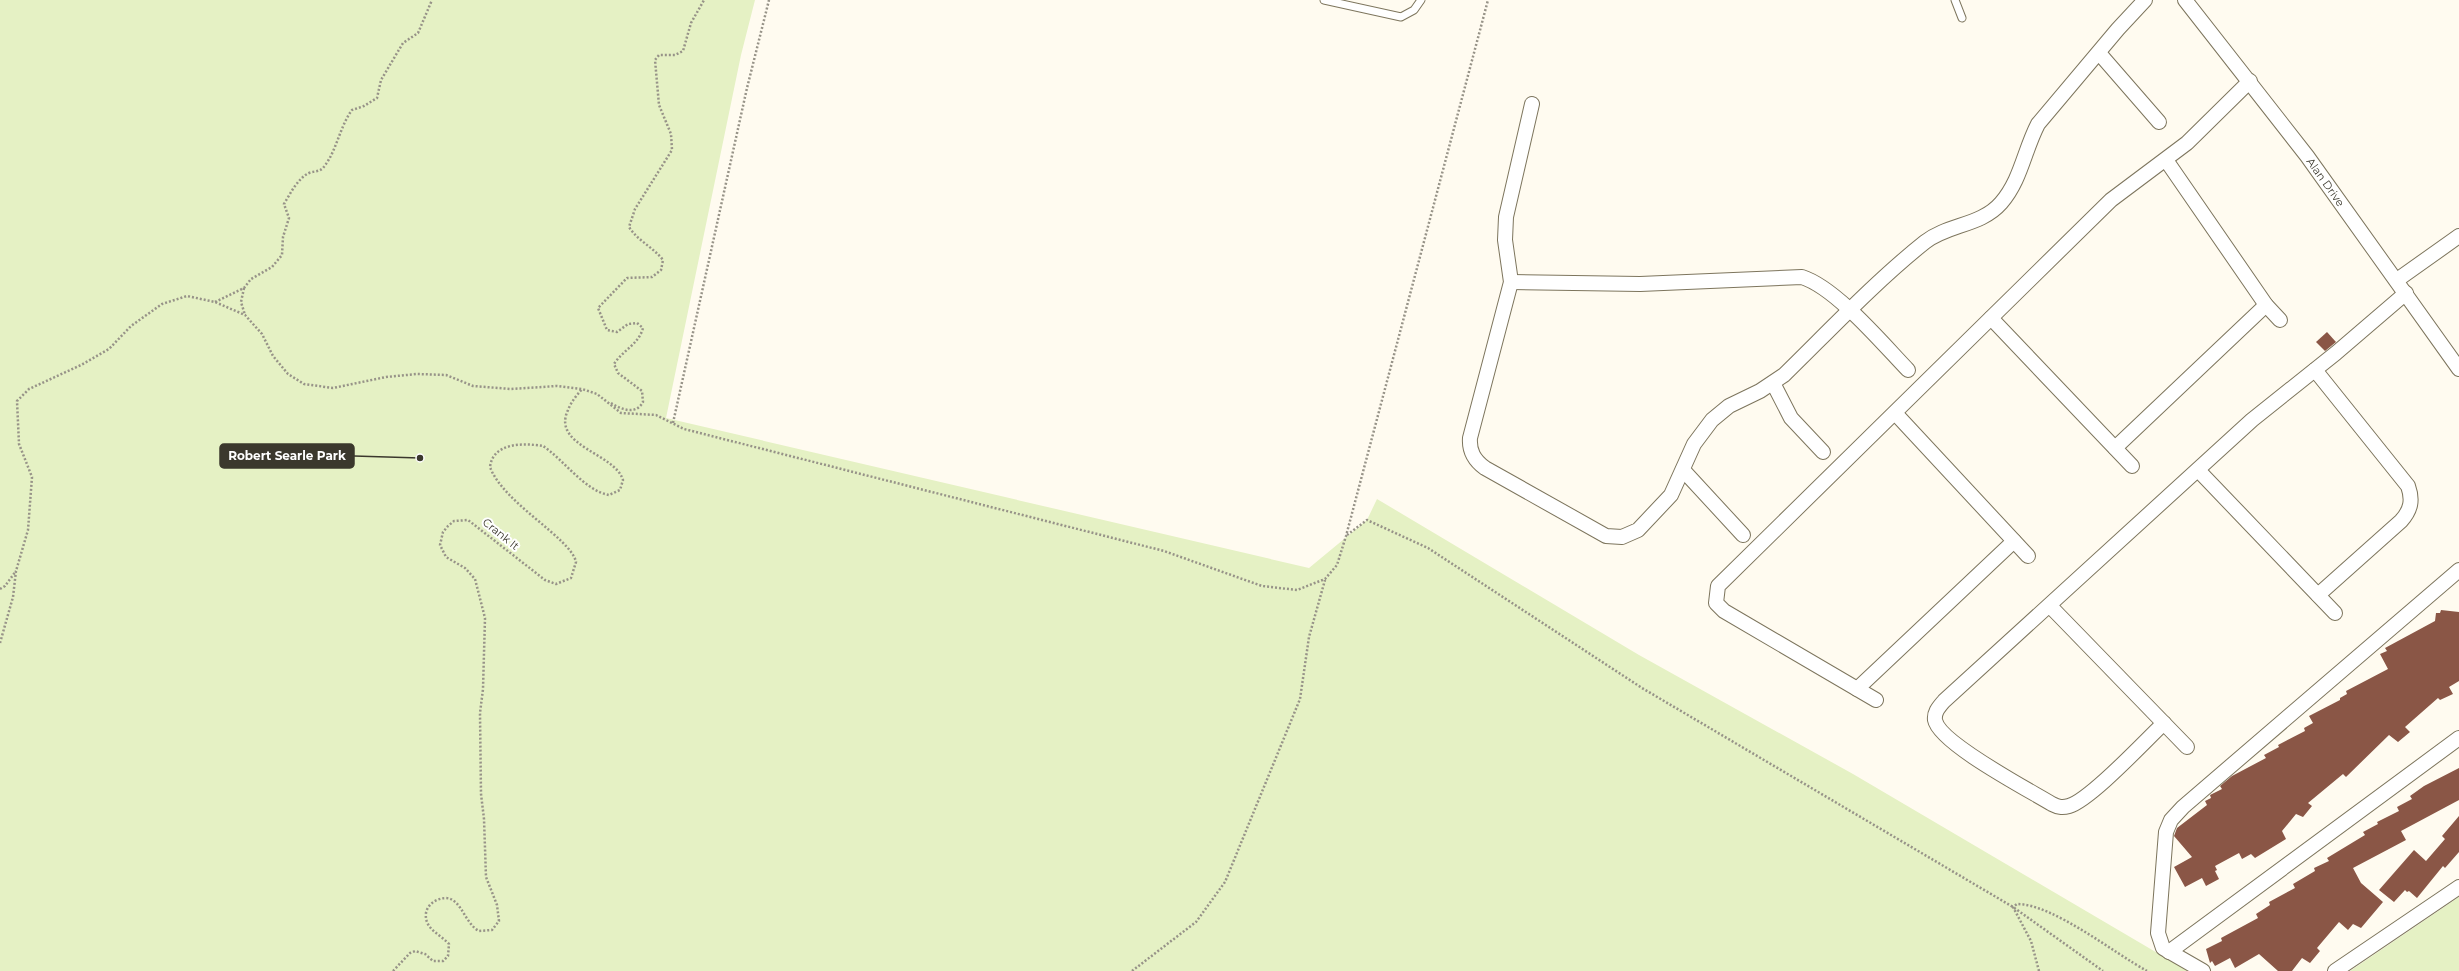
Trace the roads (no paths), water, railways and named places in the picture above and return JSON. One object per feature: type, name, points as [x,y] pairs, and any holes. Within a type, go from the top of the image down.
[{"type":"street","points":[[1532,104],[1506,211],[1505,240],[1511,282],[1470,438],[1471,452],[1479,463],[1606,536],[1614,538],[1630,535],[1638,530],[1671,495],[1694,444],[1712,420],[1729,406],[1773,384],[1927,240],[1983,218],[2000,204],[2014,186],[2021,171],[2031,138],[2038,124],[2145,0]]},
{"type":"street","name":"Alan Drive","points":[[2185,0],[2250,81],[2397,280],[2459,369]]},
{"type":"street","points":[[2099,53],[2159,122]]},
{"type":"street","points":[[1876,700],[1724,611],[1716,603],[1716,591],[1718,586],[2111,200],[2187,143],[2250,81]]},
{"type":"street","points":[[2166,160],[2266,305],[2280,320]]},
{"type":"street","points":[[2397,280],[2459,236]]},
{"type":"street","points":[[1511,282],[1640,284],[1802,276],[1816,283],[1850,311],[1908,370]]},
{"type":"street","points":[[2164,723],[2086,796],[2073,804],[2063,807],[2052,804],[1948,739],[1935,720],[1938,707],[2252,420],[2315,370],[2406,293]]},
{"type":"street","points":[[2115,448],[2266,305]]},
{"type":"street","points":[[1991,318],[2132,466]]},
{"type":"street","points":[[2315,370],[2408,486],[2411,501],[2407,514],[2401,521],[2318,595]]},
{"type":"street","points":[[1773,384],[1791,418],[1823,452]]},
{"type":"street","points":[[1894,413],[2028,556]]},
{"type":"street","points":[[1683,470],[1743,535]]},
{"type":"street","points":[[2198,470],[2335,613]]},
{"type":"street","points":[[1857,689],[2014,541]]},
{"type":"street","points":[[2203,971],[2169,952],[2160,942],[2158,933],[2165,842],[2171,820],[2183,807],[2458,572]]},
{"type":"street","points":[[2050,606],[2187,747]]},
{"type":"street","points":[[2169,952],[2459,738]]},
{"type":"street","points":[[2335,971],[2459,887]]},
{"type":"lane","points":[[1324,0],[1402,17],[1414,10],[1421,0]]},
{"type":"lane","points":[[1955,0],[1962,18]]},
{"type":"place","name":"Robert Searle Park","points":[[420,458]]}]
